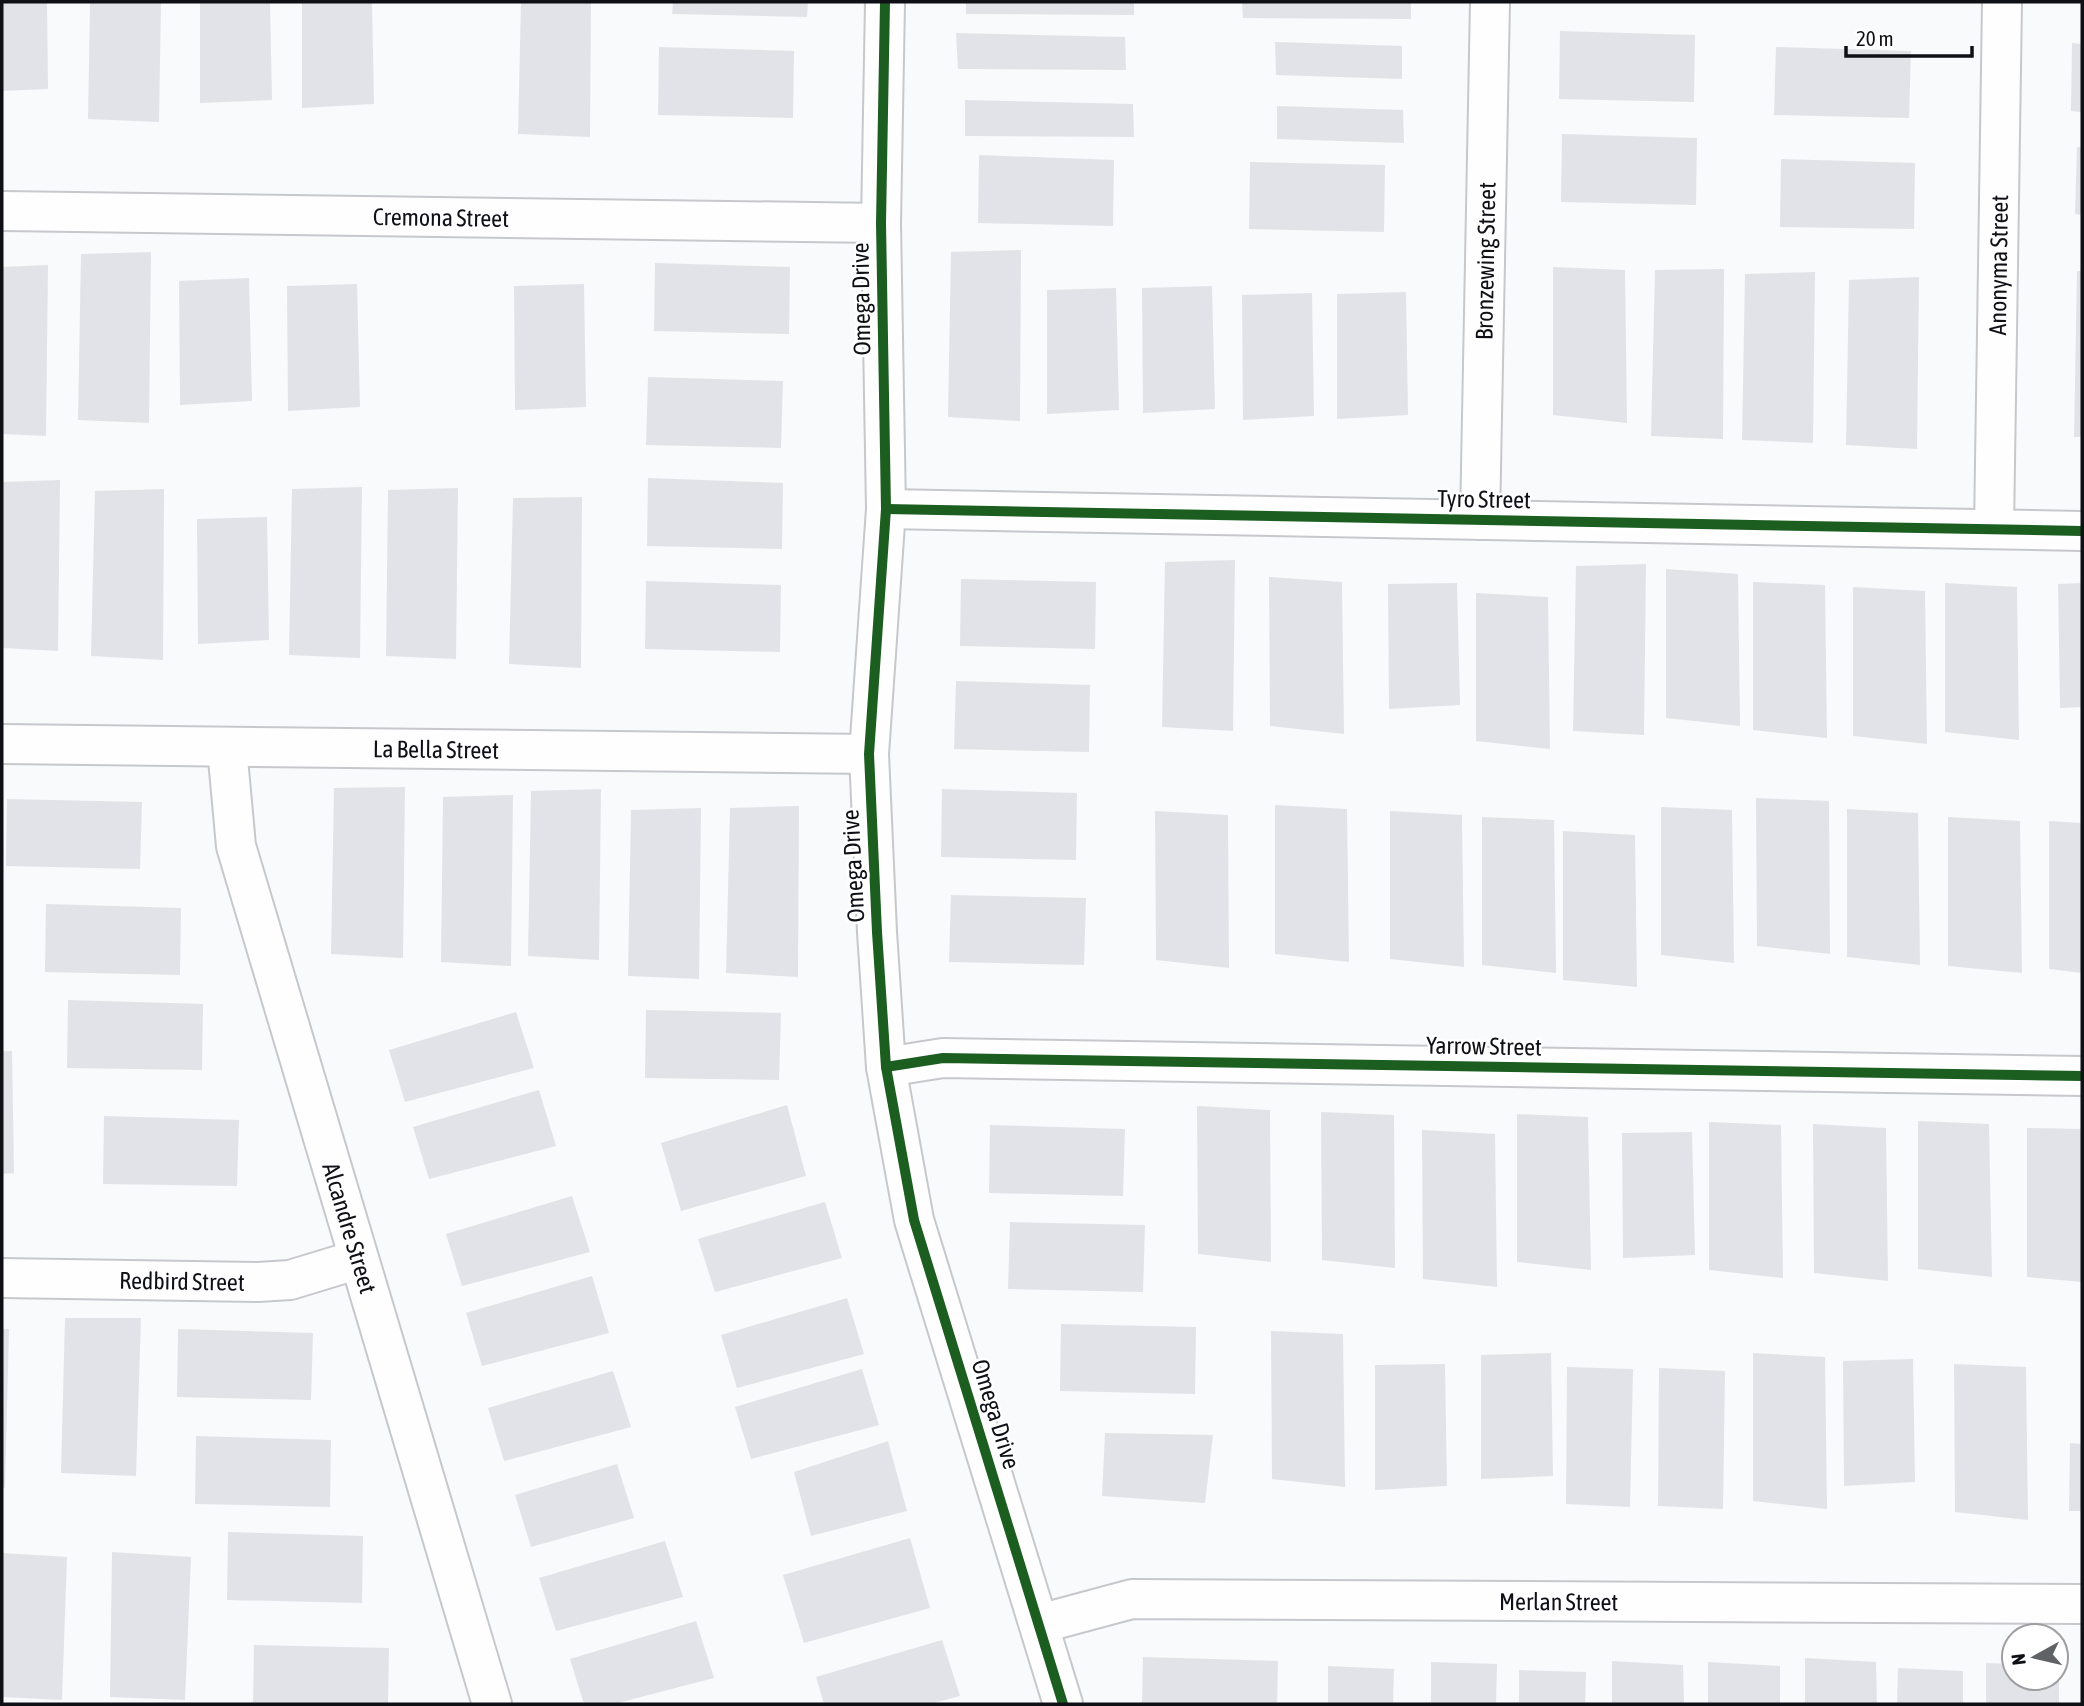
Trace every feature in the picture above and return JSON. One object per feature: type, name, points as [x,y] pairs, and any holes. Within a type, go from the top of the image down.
[{"type":"street","name":"Omega Drive","points":[[885,2],[881,223],[886,509],[869,754],[886,1067],[914,1220],[1063,1704]]},
{"type":"street","name":"Bronzewing Street","points":[[1480,520],[1490,2]]},
{"type":"street","name":"Anonyma Street","points":[[1994,529],[2002,2]]},
{"type":"street","name":"Cremona Street","points":[[2,211],[881,223]]},
{"type":"street","name":"Tyro Street","points":[[886,509],[2082,531]]},
{"type":"street","name":"La Bella Street","points":[[2,744],[869,754]]},
{"type":"street","name":"Alcandre Street","points":[[227,748],[236,846],[492,1704]]},
{"type":"street","name":"Yarrow Street","points":[[886,1067],[943,1058],[2082,1076]]},
{"type":"street","name":"Redbird Street","points":[[2,1278],[258,1282],[290,1280],[359,1259]]},
{"type":"street","name":"Merlan Street","points":[[1039,1624],[1132,1599],[2082,1604]]},
{"type":"building","points":[[2,2],[47,2],[48,89],[2,91]]},
{"type":"building","points":[[90,2],[161,2],[159,122],[88,119]]},
{"type":"building","points":[[200,2],[270,2],[272,100],[200,103]]},
{"type":"building","points":[[302,2],[372,2],[374,104],[302,108]]},
{"type":"building","points":[[521,2],[591,2],[590,137],[518,134]]},
{"type":"building","points":[[673,2],[808,2],[807,17],[672,14]]},
{"type":"building","points":[[966,2],[1134,2],[1134,15],[966,14]]},
{"type":"building","points":[[1242,2],[1411,2],[1411,19],[1243,18]]},
{"type":"building","points":[[1560,31],[1695,35],[1694,102],[1559,99]]},
{"type":"building","points":[[956,33],[1125,37],[1126,70],[958,69]]},
{"type":"building","points":[[1275,42],[1402,46],[1402,79],[1276,75]]},
{"type":"building","points":[[2072,43],[2082,44],[2082,112],[2071,111]]},
{"type":"building","points":[[659,47],[794,51],[793,118],[658,115]]},
{"type":"building","points":[[1776,47],[1911,51],[1909,118],[1774,115]]},
{"type":"building","points":[[965,100],[1133,104],[1134,137],[965,136]]},
{"type":"building","points":[[1277,106],[1403,110],[1404,143],[1277,139]]},
{"type":"building","points":[[1562,134],[1697,138],[1696,205],[1561,202]]},
{"type":"building","points":[[2077,147],[2082,147],[2082,215],[2075,214]]},
{"type":"building","points":[[979,155],[1114,160],[1113,226],[978,223]]},
{"type":"building","points":[[1781,159],[1915,163],[1914,229],[1780,227]]},
{"type":"building","points":[[1250,162],[1385,165],[1384,232],[1249,229]]},
{"type":"building","points":[[1021,250],[1020,421],[948,417],[951,252]]},
{"type":"building","points":[[151,252],[149,423],[78,420],[81,254]]},
{"type":"building","points":[[655,263],[790,267],[789,334],[654,331]]},
{"type":"building","points":[[48,265],[46,436],[2,434],[2,267]]},
{"type":"building","points":[[1553,267],[1625,270],[1627,423],[1553,415]]},
{"type":"building","points":[[1724,269],[1723,439],[1651,436],[1655,270]]},
{"type":"building","points":[[2077,271],[2082,271],[2082,437],[2074,437]]},
{"type":"building","points":[[1815,272],[1813,443],[1742,440],[1745,274]]},
{"type":"building","points":[[1919,277],[1917,449],[1846,445],[1849,280]]},
{"type":"building","points":[[249,278],[252,401],[180,405],[179,281]]},
{"type":"building","points":[[357,284],[360,407],[288,411],[287,286]]},
{"type":"building","points":[[584,284],[586,407],[515,410],[514,286]]},
{"type":"building","points":[[1212,286],[1215,409],[1143,413],[1142,288]]},
{"type":"building","points":[[1116,288],[1119,410],[1047,414],[1047,290]]},
{"type":"building","points":[[1406,292],[1408,415],[1337,419],[1337,294]]},
{"type":"building","points":[[1312,293],[1314,416],[1243,420],[1242,295]]},
{"type":"building","points":[[648,377],[783,381],[781,448],[646,445]]},
{"type":"building","points":[[648,478],[783,483],[782,549],[647,546]]},
{"type":"building","points":[[60,480],[58,651],[2,648],[2,482]]},
{"type":"building","points":[[362,487],[360,658],[289,655],[292,489]]},
{"type":"building","points":[[458,488],[456,659],[386,656],[388,490]]},
{"type":"building","points":[[164,489],[163,660],[91,656],[95,491]]},
{"type":"building","points":[[582,497],[581,668],[509,664],[513,498]]},
{"type":"building","points":[[267,517],[269,640],[198,644],[197,519]]},
{"type":"building","points":[[1235,560],[1233,731],[1162,727],[1165,562]]},
{"type":"building","points":[[1646,564],[1644,735],[1573,731],[1576,566]]},
{"type":"building","points":[[1666,569],[1738,574],[1740,726],[1666,718]]},
{"type":"building","points":[[1269,577],[1342,582],[1344,734],[1270,726]]},
{"type":"building","points":[[961,579],[1096,582],[1095,649],[960,646]]},
{"type":"building","points":[[646,581],[781,585],[780,652],[645,649]]},
{"type":"building","points":[[1753,582],[1825,585],[1827,738],[1753,730]]},
{"type":"building","points":[[1457,583],[1460,705],[1389,709],[1388,584]]},
{"type":"building","points":[[1945,583],[2017,587],[2019,740],[1945,732]]},
{"type":"building","points":[[2082,583],[2082,707],[2060,708],[2058,584]]},
{"type":"building","points":[[1853,587],[1925,591],[1927,744],[1853,736]]},
{"type":"building","points":[[1476,593],[1548,597],[1550,749],[1476,741]]},
{"type":"building","points":[[956,681],[1090,685],[1089,752],[954,749]]},
{"type":"building","points":[[405,787],[403,958],[331,954],[334,788]]},
{"type":"building","points":[[601,789],[599,960],[528,956],[531,791]]},
{"type":"building","points":[[942,789],[1077,793],[1076,860],[941,857]]},
{"type":"building","points":[[513,795],[511,966],[441,962],[443,797]]},
{"type":"building","points":[[1756,798],[1829,801],[1830,954],[1757,946]]},
{"type":"building","points":[[7,799],[142,802],[140,869],[6,866]]},
{"type":"building","points":[[1275,805],[1347,809],[1349,962],[1275,954]]},
{"type":"building","points":[[799,806],[798,977],[726,973],[730,808]]},
{"type":"building","points":[[1661,807],[1732,810],[1734,963],[1661,955]]},
{"type":"building","points":[[701,808],[699,979],[628,976],[631,810]]},
{"type":"building","points":[[1847,809],[1918,813],[1920,965],[1847,957]]},
{"type":"building","points":[[1155,811],[1228,815],[1229,968],[1156,960]]},
{"type":"building","points":[[1390,811],[1462,815],[1464,967],[1390,959]]},
{"type":"building","points":[[1482,817],[1554,820],[1556,973],[1482,965]]},
{"type":"building","points":[[1948,817],[2020,821],[2022,973],[1948,966]]},
{"type":"building","points":[[2049,821],[2082,823],[2082,973],[2049,969]]},
{"type":"building","points":[[1563,831],[1635,835],[1637,987],[1563,980]]},
{"type":"building","points":[[951,895],[1086,898],[1084,965],[949,962]]},
{"type":"building","points":[[46,904],[181,908],[180,975],[45,972]]},
{"type":"building","points":[[68,1000],[203,1004],[202,1070],[67,1068]]},
{"type":"building","points":[[646,1010],[781,1013],[779,1080],[645,1078]]},
{"type":"building","points":[[516,1012],[534,1068],[405,1102],[389,1050]]},
{"type":"building","points":[[2,1051],[12,1051],[14,1173],[2,1174]]},
{"type":"building","points":[[539,1090],[556,1146],[429,1179],[413,1127]]},
{"type":"building","points":[[787,1105],[806,1176],[681,1211],[661,1143]]},
{"type":"building","points":[[1197,1106],[1270,1110],[1271,1262],[1198,1254]]},
{"type":"building","points":[[1321,1112],[1394,1115],[1395,1268],[1322,1260]]},
{"type":"building","points":[[1517,1114],[1588,1117],[1591,1270],[1517,1262]]},
{"type":"building","points":[[104,1116],[239,1120],[237,1186],[103,1184]]},
{"type":"building","points":[[1918,1121],[1989,1124],[1992,1277],[1918,1269]]},
{"type":"building","points":[[1709,1122],[1781,1125],[1783,1278],[1709,1270]]},
{"type":"building","points":[[1813,1124],[1886,1128],[1888,1281],[1814,1273]]},
{"type":"building","points":[[990,1125],[1125,1129],[1123,1196],[989,1193]]},
{"type":"building","points":[[2027,1128],[2082,1129],[2082,1282],[2027,1277]]},
{"type":"building","points":[[1422,1130],[1495,1134],[1497,1287],[1423,1279]]},
{"type":"building","points":[[1692,1132],[1695,1255],[1623,1258],[1622,1133]]},
{"type":"building","points":[[572,1196],[590,1252],[462,1286],[446,1234]]},
{"type":"building","points":[[825,1202],[842,1258],[715,1292],[698,1239]]},
{"type":"building","points":[[1010,1222],[1145,1225],[1143,1292],[1008,1289]]},
{"type":"building","points":[[592,1276],[609,1333],[482,1366],[466,1313]]},
{"type":"building","points":[[847,1298],[864,1354],[737,1388],[721,1335]]},
{"type":"building","points":[[65,1318],[141,1318],[136,1476],[61,1473]]},
{"type":"building","points":[[1061,1324],[1196,1327],[1195,1394],[1060,1391]]},
{"type":"building","points":[[2,1329],[9,1329],[5,1488],[2,1487]]},
{"type":"building","points":[[178,1329],[313,1333],[311,1400],[177,1397]]},
{"type":"building","points":[[1271,1331],[1343,1334],[1345,1487],[1272,1479]]},
{"type":"building","points":[[1551,1353],[1553,1476],[1481,1479],[1481,1355]]},
{"type":"building","points":[[1753,1353],[1825,1357],[1827,1509],[1753,1501]]},
{"type":"building","points":[[1913,1359],[1915,1482],[1844,1486],[1843,1361]]},
{"type":"building","points":[[1445,1364],[1447,1486],[1375,1490],[1375,1365]]},
{"type":"building","points":[[1954,1364],[2026,1367],[2028,1520],[1955,1512]]},
{"type":"building","points":[[1567,1367],[1633,1369],[1630,1507],[1566,1504]]},
{"type":"building","points":[[1659,1368],[1725,1371],[1723,1509],[1658,1506]]},
{"type":"building","points":[[862,1369],[879,1425],[751,1459],[735,1407]]},
{"type":"building","points":[[613,1371],[631,1427],[504,1461],[488,1408]]},
{"type":"building","points":[[1105,1433],[1213,1435],[1205,1503],[1102,1496]]},
{"type":"building","points":[[196,1436],[331,1440],[330,1507],[195,1504]]},
{"type":"building","points":[[888,1441],[907,1511],[811,1536],[794,1472]]},
{"type":"building","points":[[2070,1443],[2082,1444],[2082,1511],[2069,1511]]},
{"type":"building","points":[[617,1464],[634,1518],[531,1547],[515,1495]]},
{"type":"building","points":[[228,1532],[363,1536],[362,1603],[227,1600]]},
{"type":"building","points":[[910,1538],[930,1608],[804,1643],[783,1575]]},
{"type":"building","points":[[665,1541],[683,1597],[556,1631],[539,1578]]},
{"type":"building","points":[[112,1552],[191,1557],[185,1700],[110,1697]]},
{"type":"building","points":[[2,1553],[67,1557],[62,1700],[2,1697]]},
{"type":"building","points":[[696,1621],[714,1678],[614,1704],[584,1704],[570,1659]]},
{"type":"building","points":[[942,1640],[960,1696],[930,1704],[824,1704],[816,1677]]},
{"type":"building","points":[[254,1645],[389,1648],[388,1704],[253,1704]]},
{"type":"building","points":[[1143,1657],[1278,1661],[1277,1704],[1142,1704]]},
{"type":"building","points":[[1805,1658],[1876,1662],[1877,1704],[1805,1704]]},
{"type":"building","points":[[1612,1661],[1683,1665],[1684,1704],[1612,1704]]},
{"type":"building","points":[[1431,1662],[1497,1664],[1496,1704],[1431,1704]]},
{"type":"building","points":[[1708,1662],[1780,1666],[1780,1704],[1708,1704]]},
{"type":"building","points":[[1986,1663],[2000,1664],[2000,1692],[2059,1692],[2059,1704],[1986,1704]]},
{"type":"building","points":[[1328,1666],[1394,1669],[1393,1704],[1328,1704]]},
{"type":"building","points":[[1898,1668],[1963,1671],[1963,1704],[1897,1704]]},
{"type":"building","points":[[1519,1670],[1586,1672],[1585,1704],[1519,1704]]},
{"type":"cycle path","points":[[885,2],[881,223],[886,509],[869,754],[886,1067],[914,1220],[1063,1704]]},
{"type":"cycle path","points":[[886,509],[2082,531]]},
{"type":"cycle path","points":[[886,1067],[943,1058],[2082,1076]]}]
